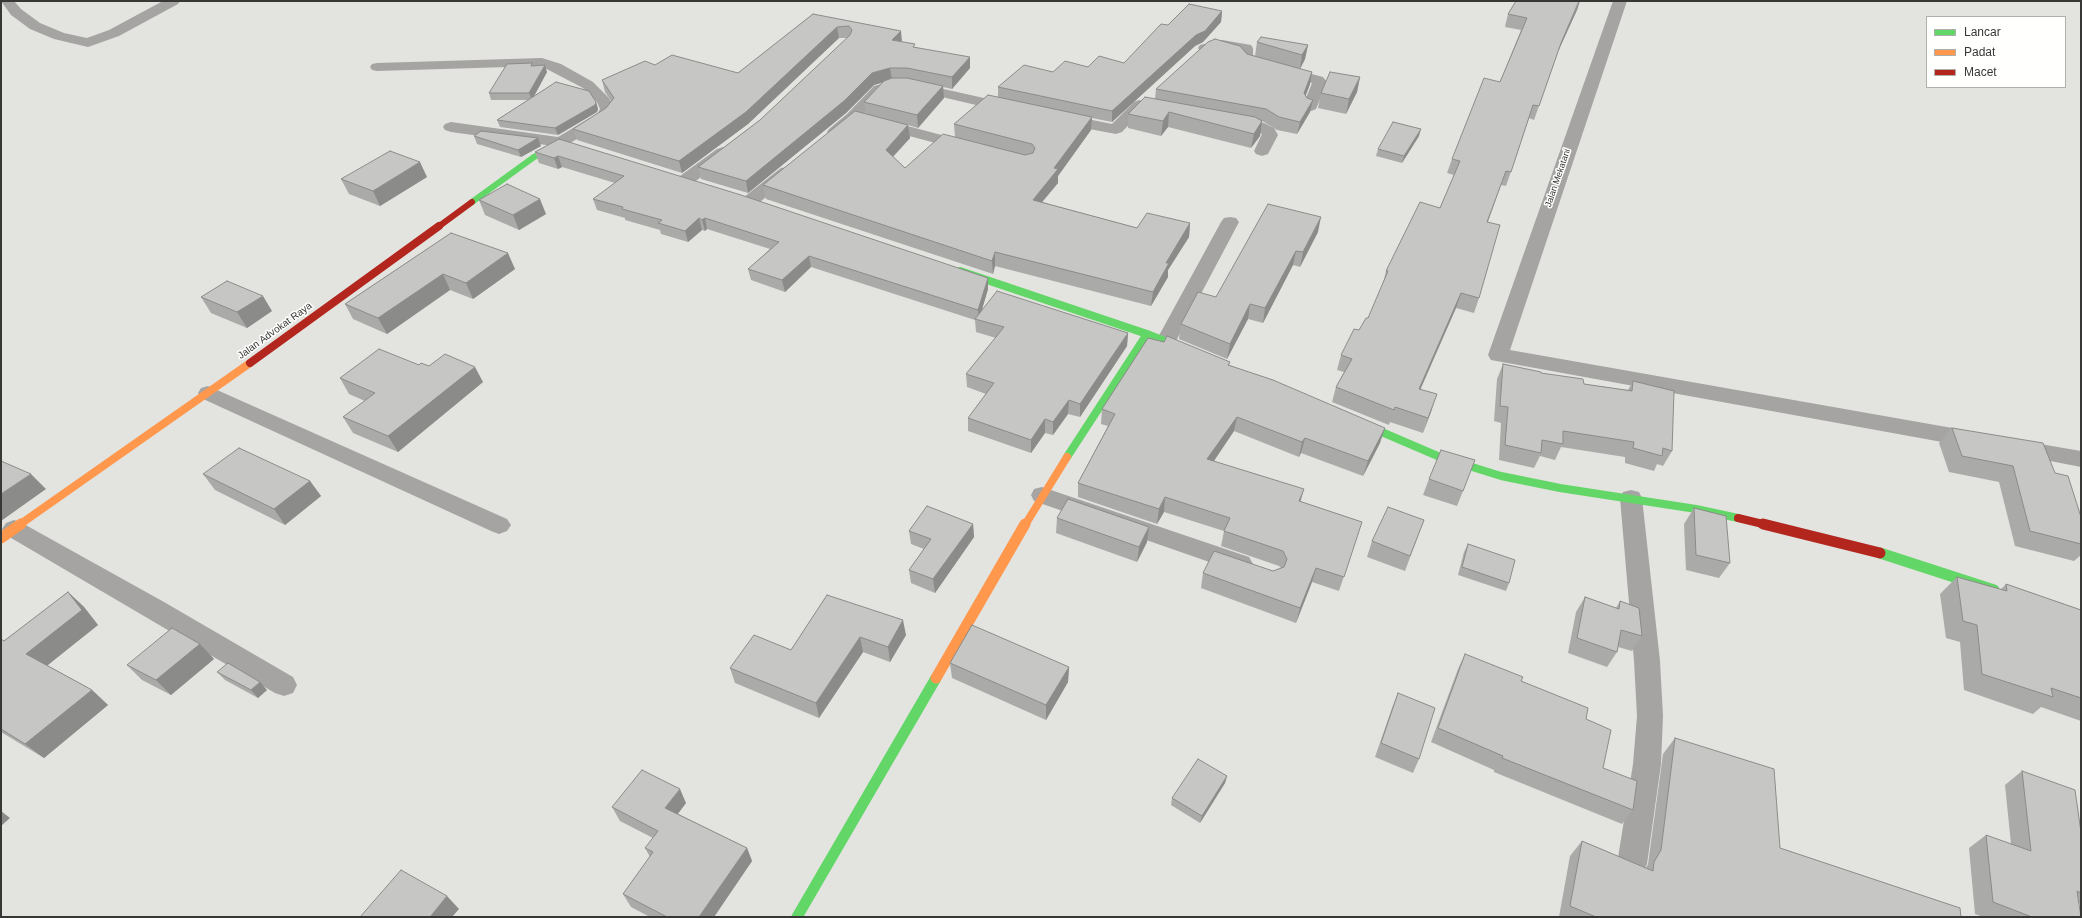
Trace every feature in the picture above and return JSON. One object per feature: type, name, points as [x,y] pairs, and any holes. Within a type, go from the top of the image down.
[{"type":"street","points":[[1,3],[6,1],[16,12],[35,26],[59,36],[88,42],[114,33],[173,1]]},
{"type":"street","name":"Jalan Mekatani","points":[[1620,1],[1498,355],[2081,459]]},
{"type":"street","points":[[1196,54],[1211,46],[1222,44],[1241,46],[1246,48],[1246,57],[1251,62],[1318,80],[1320,82],[1311,106]]},
{"type":"street","points":[[377,67],[542,62],[556,67],[588,85],[603,100],[608,110],[604,116],[568,144],[451,127]]},
{"type":"street","points":[[821,144],[853,117],[879,89],[900,85],[1024,110]]},
{"type":"street","points":[[1047,115],[1116,129],[1139,105],[1154,93]]},
{"type":"street","points":[[1139,105],[1165,108]]},
{"type":"street","points":[[853,117],[981,150]]},
{"type":"street","points":[[1218,118],[1258,126],[1268,131],[1270,135],[1262,151]]},
{"type":"street","points":[[688,181],[736,143]]},
{"type":"street","name":"Jalan Advokat Raya","points":[[8,534],[208,393],[534,158],[568,144]]},
{"type":"street","points":[[750,201],[798,163]]},
{"type":"street","points":[[1166,341],[1230,222]]},
{"type":"street","points":[[953,269],[1147,334],[1202,356]]},
{"type":"street","points":[[796,917],[1042,495],[1147,334]]},
{"type":"street","points":[[208,393],[499,525]]},
{"type":"street","points":[[1346,417],[1440,457],[1501,476],[1560,488],[1631,498],[1765,523],[1865,548],[1949,574],[2000,593]]},
{"type":"street","points":[[1042,495],[1263,571]]},
{"type":"street","points":[[1631,498],[1648,661],[1650,716],[1647,764],[1632,864]]},
{"type":"street","points":[[8,534],[156,609],[284,685]]},
{"type":"building","points":[[1516,1],[1579,1],[1561,43],[1539,106],[1533,105],[1511,172],[1506,171],[1487,222],[1500,225],[1479,298],[1461,293],[1419,389],[1437,394],[1428,418],[1395,407],[1394,410],[1336,387],[1352,359],[1341,355],[1354,329],[1359,330],[1366,318],[1368,318],[1388,271],[1386,271],[1420,202],[1440,208],[1460,161],[1452,159],[1484,78],[1500,82],[1527,18],[1508,14]]},
{"type":"building","points":[[1189,4],[1222,11],[1205,31],[1196,35],[1112,111],[998,87],[1024,65],[1053,72],[1065,61],[1088,67],[1099,56],[1124,63],[1161,24],[1168,25]]},
{"type":"building","points":[[813,14],[901,31],[892,40],[915,44],[913,47],[970,57],[952,77],[907,68],[890,68],[872,73],[844,101],[746,181],[698,167],[760,120],[850,35],[852,30],[849,26],[837,27],[746,112],[679,161],[573,129],[606,108],[614,98],[602,80],[645,61],[655,65],[672,55],[738,73]]},
{"type":"building","points":[[1261,37],[1308,45],[1302,55],[1257,42]]},
{"type":"building","points":[[1215,39],[1240,46],[1247,54],[1312,72],[1304,93],[1307,98],[1313,100],[1300,122],[1279,117],[1266,109],[1156,89],[1208,42]]},
{"type":"building","points":[[532,63],[531,66],[545,65],[529,93],[489,93],[507,64]]},
{"type":"building","points":[[1330,72],[1360,77],[1349,99],[1321,93]]},
{"type":"building","points":[[892,78],[907,78],[943,86],[917,115],[864,102],[884,81]]},
{"type":"building","points":[[556,82],[589,91],[596,102],[595,105],[555,128],[497,120]]},
{"type":"building","points":[[988,95],[1092,117],[1054,168],[1058,169],[1033,200],[1137,228],[1147,213],[1190,223],[1166,263],[1169,263],[1153,292],[995,252],[992,261],[763,185],[855,111],[908,125],[886,150],[905,168],[943,134],[1025,155],[1033,153],[1035,148],[1032,144],[954,124]]},
{"type":"building","points":[[1145,97],[1255,117],[1262,121],[1254,134],[1169,112],[1163,121],[1128,114]]},
{"type":"building","points":[[1393,122],[1421,129],[1404,156],[1378,149]]},
{"type":"building","points":[[481,131],[538,138],[518,150],[474,136]]},
{"type":"building","points":[[559,139],[741,195],[988,278],[978,310],[809,256],[782,280],[748,269],[779,242],[705,218],[702,220],[699,218],[685,231],[658,223],[662,220],[593,199],[624,176],[558,156],[554,158],[535,152]]},
{"type":"building","points":[[390,151],[420,162],[373,191],[341,179]]},
{"type":"building","points":[[507,184],[540,199],[513,215],[479,200]]},
{"type":"building","points":[[1268,204],[1321,217],[1303,252],[1296,251],[1265,308],[1250,304],[1230,344],[1181,324],[1198,292],[1216,297]]},
{"type":"building","points":[[451,233],[508,253],[466,283],[443,274],[378,318],[345,304]]},
{"type":"building","points":[[227,281],[263,296],[237,312],[201,297]]},
{"type":"building","points":[[997,291],[1128,333],[1080,404],[1069,400],[1053,422],[1045,419],[1031,440],[968,418],[994,383],[966,374],[1004,327],[975,319]]},
{"type":"building","points":[[1167,336],[1230,362],[1228,365],[1273,380],[1385,428],[1368,461],[1305,438],[1302,442],[1237,417],[1207,459],[1304,489],[1299,501],[1362,522],[1344,577],[1316,568],[1300,608],[1203,573],[1214,551],[1273,571],[1284,567],[1287,559],[1283,551],[1224,531],[1230,518],[1165,497],[1159,509],[1078,483],[1115,414],[1102,409],[1148,338],[1164,342]]},
{"type":"building","points":[[379,349],[419,365],[421,363],[429,366],[445,354],[475,367],[388,436],[343,417],[375,393],[340,378]]},
{"type":"building","points":[[1503,364],[1541,373],[1583,379],[1584,384],[1632,391],[1633,381],[1674,391],[1672,451],[1663,448],[1662,456],[1633,448],[1634,442],[1563,431],[1563,444],[1542,440],[1541,453],[1505,445],[1508,407],[1500,406]]},
{"type":"building","points":[[1952,428],[2043,443],[2055,473],[2068,476],[2081,517],[2081,544],[2030,531],[2013,466],[1962,456]]},
{"type":"building","points":[[239,448],[310,481],[274,509],[203,474]]},
{"type":"building","points":[[1441,450],[1475,460],[1463,491],[1429,479]]},
{"type":"building","points":[[1,461],[31,474],[1,494]]},
{"type":"building","points":[[1068,499],[1149,527],[1139,547],[1057,518]]},
{"type":"building","points":[[927,506],[973,524],[933,579],[909,570],[931,539],[909,531]]},
{"type":"building","points":[[1388,507],[1424,520],[1410,556],[1372,541]]},
{"type":"building","points":[[1694,508],[1726,516],[1730,563],[1696,555]]},
{"type":"building","points":[[1468,544],[1515,560],[1509,583],[1462,567]]},
{"type":"building","points":[[1957,577],[2007,591],[2006,584],[2081,610],[2081,698],[2051,688],[2053,697],[1982,674],[1977,625],[1963,621]]},
{"type":"building","points":[[68,592],[82,610],[26,654],[92,690],[25,744],[1,729],[1,639],[4,641]]},
{"type":"building","points":[[827,595],[903,620],[888,647],[860,637],[816,703],[730,668],[754,635],[791,650]]},
{"type":"building","points":[[1585,597],[1619,609],[1620,601],[1639,608],[1642,636],[1621,630],[1617,652],[1577,638]]},
{"type":"building","points":[[972,625],[1069,667],[1046,705],[950,663]]},
{"type":"building","points":[[172,628],[200,644],[156,680],[127,665]]},
{"type":"building","points":[[1465,654],[1523,677],[1521,681],[1588,708],[1586,719],[1611,730],[1603,768],[1637,781],[1633,810],[1502,758],[1503,756],[1438,728]]},
{"type":"building","points":[[228,663],[260,682],[251,690],[217,672]]},
{"type":"building","points":[[1398,693],[1435,708],[1419,759],[1381,743]]},
{"type":"building","points":[[1675,738],[1774,769],[1780,848],[1960,908],[1961,917],[1596,917],[1570,906],[1582,841],[1653,871],[1654,862],[1661,850]]},
{"type":"building","points":[[1198,759],[1227,776],[1202,816],[1172,798]]},
{"type":"building","points":[[642,770],[680,789],[665,808],[747,848],[699,917],[667,917],[623,894],[653,852],[645,848],[658,831],[612,807]]},
{"type":"building","points":[[2022,771],[2075,790],[2081,832],[2081,893],[2077,891],[2081,917],[2032,917],[1993,902],[1986,835],[2031,851]]},
{"type":"building","points":[[401,870],[447,896],[430,917],[360,917]]},
{"type":"traffic: fast","points":[[472,202],[534,157],[562,143]]},
{"type":"traffic: fast","points":[[960,271],[1147,334],[1192,352]]},
{"type":"traffic: fast","points":[[1067,457],[1147,334]]},
{"type":"traffic: fast","points":[[1356,421],[1440,457],[1501,476],[1560,488],[1696,509],[1738,518]]},
{"type":"traffic: fast","points":[[1880,553],[1994,590]]},
{"type":"traffic: fast","points":[[797,917],[936,678]]},
{"type":"traffic: slow","points":[[1,538],[250,363]]},
{"type":"traffic: slow","points":[[936,678],[1042,495],[1067,457]]},
{"type":"traffic: jam","points":[[250,363],[472,202]]},
{"type":"traffic: jam","points":[[1738,518],[1880,553]]}]
